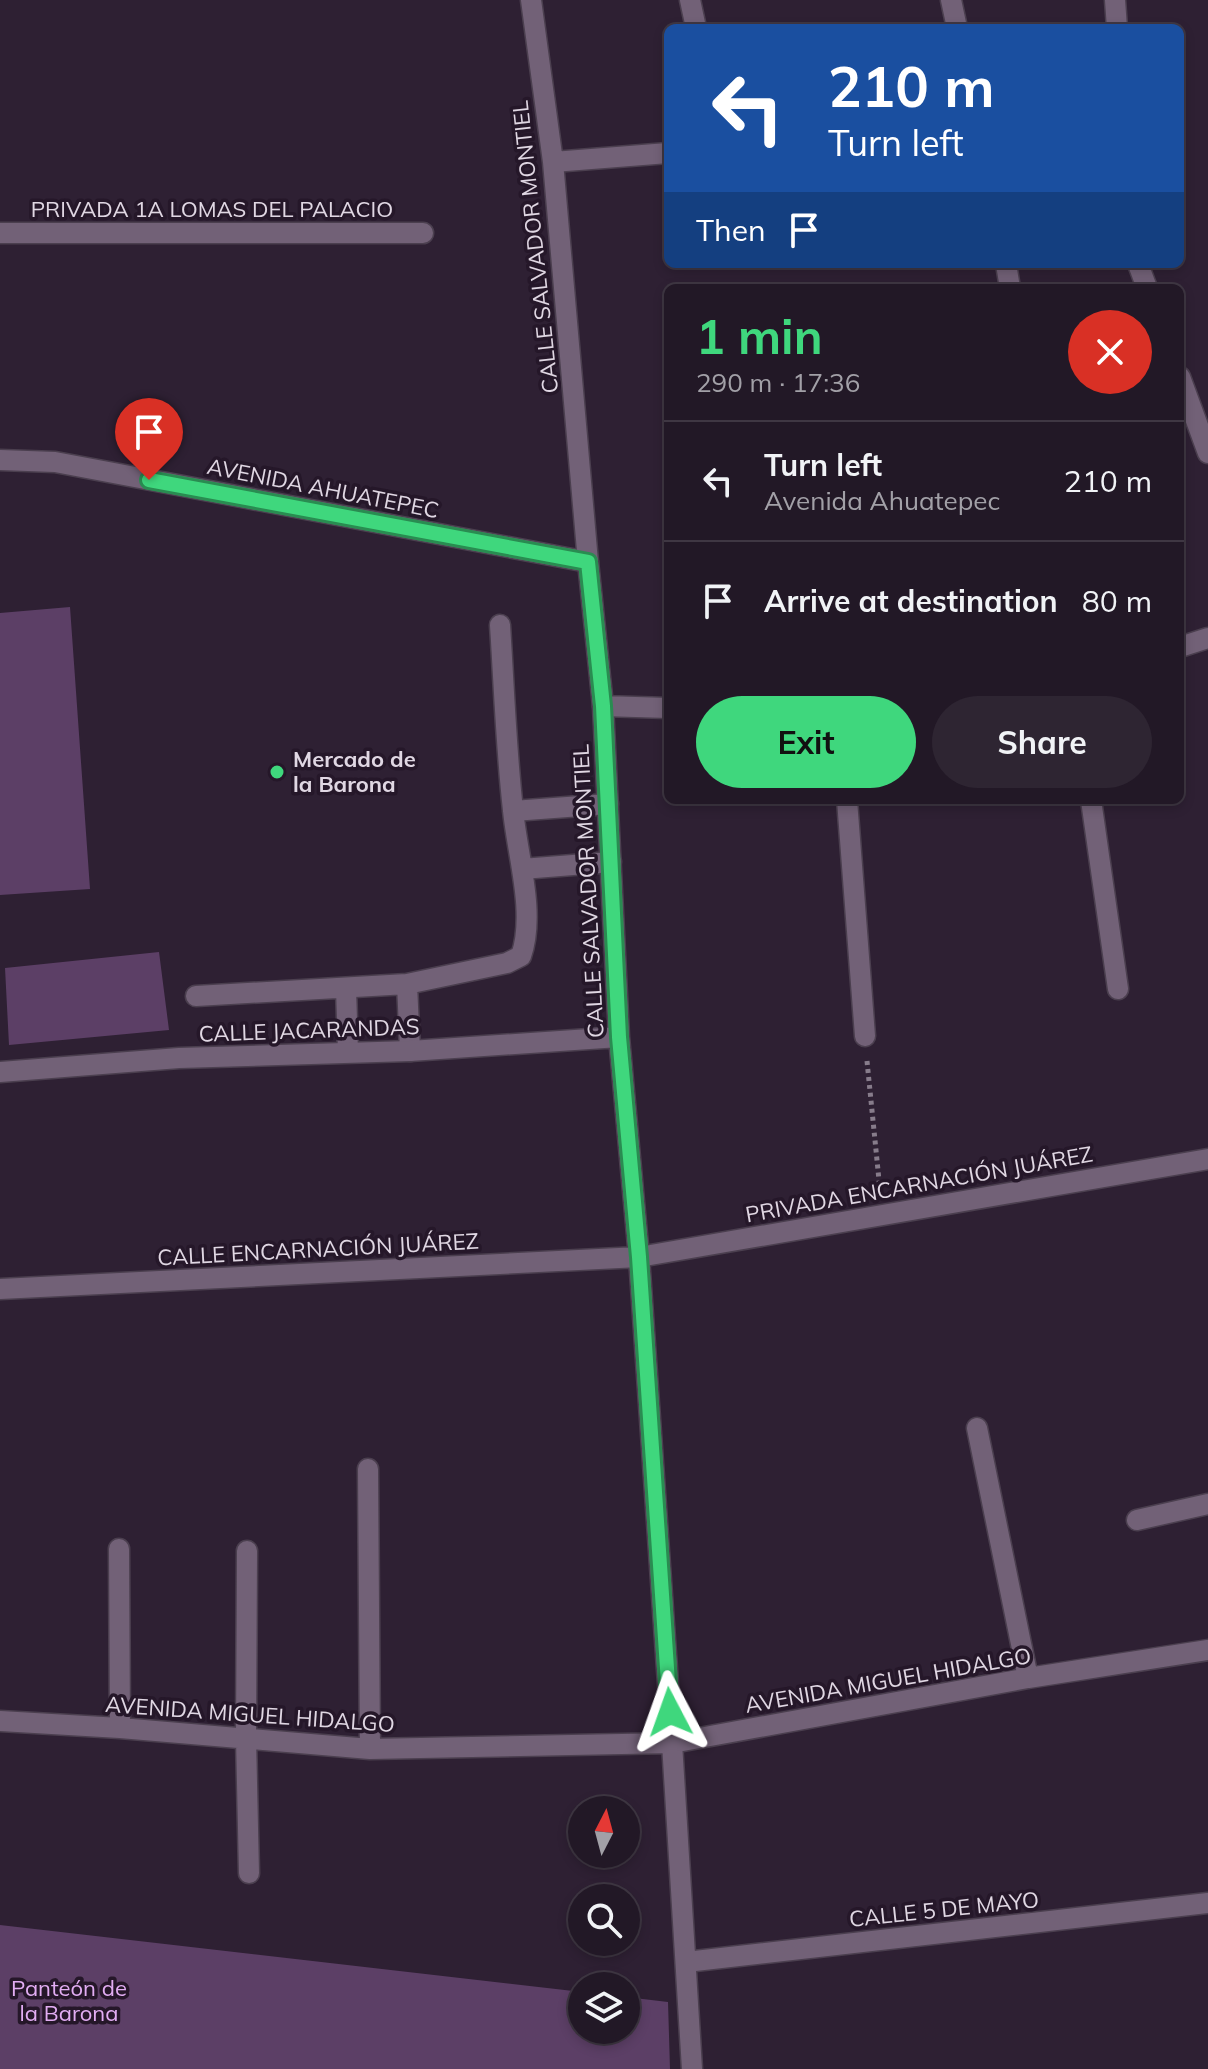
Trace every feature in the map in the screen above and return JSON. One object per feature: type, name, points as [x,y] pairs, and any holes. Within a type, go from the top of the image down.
[{"type":"street","name":"CALLE SALVADOR MONTIEL","points":[[531,0],[553,162],[603,706],[619,1037],[639,1257],[692,2069]]},
{"type":"street","points":[[690,0],[695,24]]},
{"type":"street","points":[[951,0],[956,24]]},
{"type":"street","points":[[1115,0],[1117,24]]},
{"type":"street","points":[[553,162],[664,153]]},
{"type":"street","name":"PRIVADA 1A LOMAS DEL PALACIO","points":[[0,233],[423,233]]},
{"type":"street","points":[[1184,388],[1208,453]]},
{"type":"street","name":"AVENIDA AHUATEPEC","points":[[0,460],[55,462],[588,562]]},
{"type":"street","points":[[196,996],[407,984],[507,963],[521,956],[527,938],[522,869],[513,811],[500,625]]},
{"type":"street","points":[[1184,646],[1208,638]]},
{"type":"street","points":[[603,706],[664,708]]},
{"type":"street","points":[[513,811],[608,804]]},
{"type":"street","points":[[847,804],[865,1036]]},
{"type":"street","points":[[1092,804],[1118,989]]},
{"type":"street","points":[[522,869],[611,862]]},
{"type":"street","points":[[407,984],[410,1051]]},
{"type":"street","points":[[346,988],[348,1052]]},
{"type":"street","name":"CALLE JACARANDAS","points":[[0,1072],[179,1058],[410,1051],[619,1037]]},
{"type":"street","name":"PRIVADA ENCARNACIÓN JUÁREZ","points":[[639,1257],[1208,1159]]},
{"type":"street","name":"CALLE ENCARNACIÓN JUÁREZ","points":[[0,1289],[639,1257]]},
{"type":"street","points":[[977,1428],[1028,1678]]},
{"type":"street","points":[[368,1469],[370,1749]]},
{"type":"street","points":[[1137,1520],[1208,1504]]},
{"type":"street","points":[[119,1549],[120,1728]]},
{"type":"street","points":[[247,1551],[249,1873]]},
{"type":"street","name":"AVENIDA MIGUEL HIDALGO","points":[[0,1721],[370,1749],[672,1743],[1028,1678],[1208,1650]]},
{"type":"street","name":"CALLE 5 DE MAYO","points":[[686,1962],[1208,1903]]},
{"type":"path","points":[[865,1036],[883,1215]]},
{"type":"green space","points":[[70,607],[90,889],[0,895],[0,613]]},
{"type":"green space","points":[[159,952],[169,1030],[9,1045],[5,968]]},
{"type":"green space","name":"Panteón de la Barona","points":[[0,1925],[568,1990],[568,2044],[640,2044],[640,1999],[668,2002],[670,2069],[0,2069]]},
{"type":"place","name":"Mercado de la Barona","points":[[277,772]]},
{"type":"route","points":[[149,480],[588,562],[603,706],[619,1037],[639,1257],[670,1712]]}]
